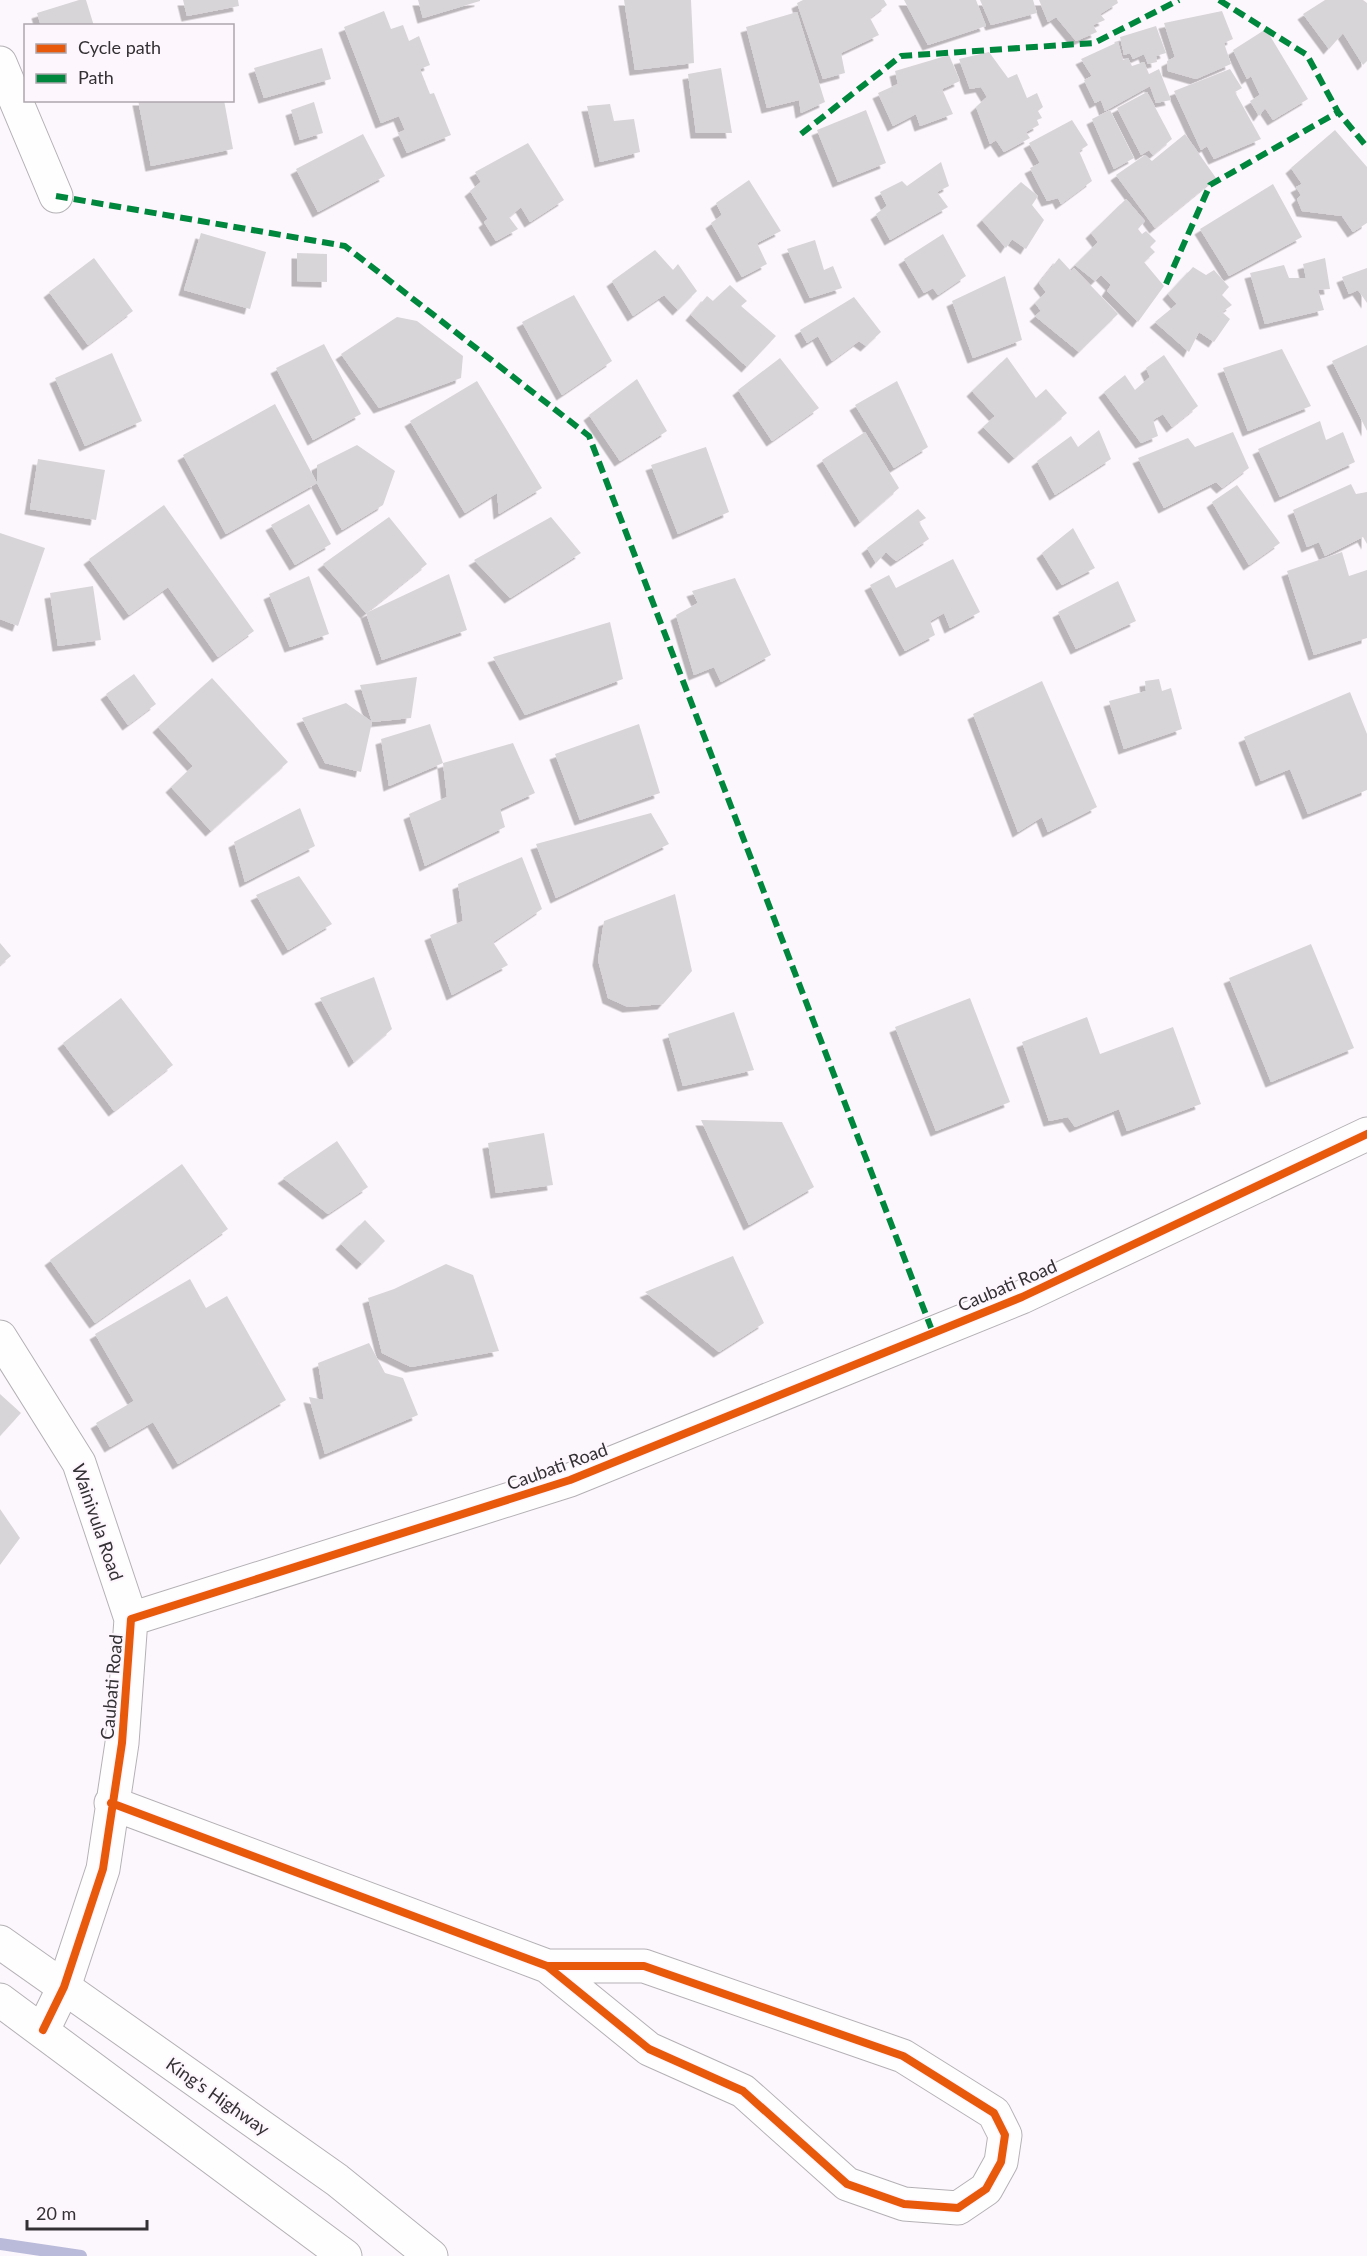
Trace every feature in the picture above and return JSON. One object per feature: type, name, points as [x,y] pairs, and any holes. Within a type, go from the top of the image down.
[{"type":"main road","points":[[0,63],[56,196]]},
{"type":"main road","name":"Caubati Road","points":[[43,2030],[64,1987],[104,1869],[111,1803],[122,1743],[131,1619],[570,1480],[1022,1297],[1367,1134]]},
{"type":"main road","name":"Wainivula Road","points":[[0,1337],[79,1463],[131,1619]]},
{"type":"main road","points":[[111,1803],[547,1966],[649,2049],[742,2091],[847,2184],[904,2204],[958,2208],[986,2189],[1001,2162],[1005,2135],[994,2113],[903,2056],[644,1966],[547,1966]]},
{"type":"main road","name":"King's Highway","points":[[0,1942],[337,2180],[431,2256]]},
{"type":"main road","points":[[0,2000],[345,2256]]},
{"type":"building","points":[[86,0],[93,24],[40,24],[37,13]]},
{"type":"building","points":[[183,0],[238,0],[239,6],[187,16]]},
{"type":"building","points":[[418,0],[480,0],[480,1],[423,18]]},
{"type":"building","points":[[624,0],[691,0],[694,63],[635,70]]},
{"type":"building","points":[[803,0],[884,0],[887,5],[870,18],[879,35],[841,53],[845,73],[823,79],[797,3]]},
{"type":"building","points":[[904,0],[976,0],[986,26],[928,45]]},
{"type":"building","points":[[980,0],[1033,0],[1037,13],[991,25]]},
{"type":"building","points":[[1039,0],[1117,0],[1118,3],[1100,14],[1105,20],[1093,25],[1097,32],[1076,41],[1056,17],[1048,22]]},
{"type":"building","points":[[1325,0],[1363,0],[1367,3],[1367,61],[1363,65],[1343,33],[1329,49],[1303,14]]},
{"type":"building","points":[[384,11],[391,29],[403,25],[409,41],[419,36],[430,65],[420,69],[430,94],[434,93],[451,135],[407,153],[398,133],[405,130],[399,116],[381,123],[344,27]]},
{"type":"building","points":[[1222,11],[1233,39],[1224,43],[1231,64],[1196,79],[1168,71],[1167,61],[1175,57],[1164,23]]},
{"type":"building","points":[[797,12],[825,102],[801,113],[799,100],[767,108],[746,27]]},
{"type":"building","points":[[1156,26],[1166,53],[1156,56],[1157,62],[1148,64],[1144,54],[1133,59],[1130,53],[1124,55],[1120,37]]},
{"type":"building","points":[[1266,29],[1308,99],[1273,120],[1265,108],[1259,116],[1250,101],[1260,95],[1251,76],[1247,79],[1233,50]]},
{"type":"building","points":[[1118,42],[1123,60],[1128,58],[1132,66],[1144,62],[1149,74],[1159,69],[1171,100],[1156,103],[1150,86],[1105,111],[1101,100],[1095,103],[1084,80],[1092,76],[1081,59]]},
{"type":"building","points":[[322,48],[331,79],[264,98],[254,68]]},
{"type":"building","points":[[989,52],[1008,78],[1017,74],[1027,98],[1037,93],[1043,107],[1038,111],[1042,118],[1037,120],[1039,125],[1026,132],[1030,138],[1004,152],[996,140],[990,144],[976,107],[987,97],[981,87],[970,89],[959,59]]},
{"type":"building","points":[[949,55],[960,81],[942,89],[953,114],[920,126],[916,114],[893,126],[878,93],[898,84],[895,71]]},
{"type":"building","points":[[721,68],[732,133],[696,133],[688,74]]},
{"type":"building","points":[[1230,69],[1242,88],[1235,92],[1261,139],[1214,159],[1207,146],[1201,150],[1174,91]]},
{"type":"building","points":[[1147,92],[1172,139],[1153,155],[1149,150],[1141,155],[1117,108]]},
{"type":"building","points":[[138,102],[224,102],[233,149],[151,166]]},
{"type":"building","points":[[314,102],[323,133],[300,140],[291,110]]},
{"type":"building","points":[[610,104],[614,121],[634,119],[640,152],[600,162],[587,106]]},
{"type":"building","points":[[866,110],[886,163],[838,182],[817,130]]},
{"type":"building","points":[[1110,110],[1134,158],[1114,169],[1092,119]]},
{"type":"building","points":[[1072,120],[1088,145],[1079,151],[1092,181],[1061,204],[1058,198],[1047,201],[1030,168],[1040,163],[1029,143]]},
{"type":"building","points":[[1335,130],[1367,167],[1367,223],[1353,232],[1342,216],[1302,211],[1297,199],[1301,195],[1296,187],[1302,184],[1291,168]]},
{"type":"building","points":[[363,134],[385,176],[318,212],[296,169]]},
{"type":"building","points":[[1185,134],[1216,178],[1155,228],[1116,175],[1145,155],[1152,161]]},
{"type":"building","points":[[528,143],[564,200],[530,222],[521,207],[509,217],[518,229],[496,241],[484,222],[488,219],[470,191],[481,182],[475,172]]},
{"type":"building","points":[[941,162],[949,186],[937,192],[948,207],[890,240],[876,214],[887,206],[880,192],[902,181],[907,186]]},
{"type":"building","points":[[749,180],[781,231],[757,243],[767,264],[742,277],[711,223],[722,215],[716,203]]},
{"type":"building","points":[[1021,182],[1038,196],[1032,205],[1044,220],[1026,249],[1012,239],[1006,248],[982,220]]},
{"type":"building","points":[[1273,184],[1302,237],[1229,276],[1200,229]]},
{"type":"building","points":[[1126,199],[1145,221],[1138,229],[1142,234],[1146,231],[1156,241],[1150,247],[1155,252],[1144,262],[1164,286],[1138,322],[1107,291],[1111,285],[1101,275],[1095,281],[1075,265],[1098,242],[1091,233]]},
{"type":"building","points":[[201,233],[266,252],[250,309],[184,290]]},
{"type":"building","points":[[943,234],[966,276],[938,295],[933,288],[924,293],[904,259]]},
{"type":"building","points":[[815,240],[824,270],[833,266],[842,288],[810,298],[787,249]]},
{"type":"building","points":[[655,250],[673,270],[678,264],[697,291],[678,310],[664,295],[633,316],[612,281]]},
{"type":"building","points":[[297,253],[327,254],[327,282],[297,281]]},
{"type":"building","points":[[94,258],[133,311],[88,345],[49,292]]},
{"type":"building","points":[[1059,258],[1071,271],[1074,268],[1118,314],[1079,352],[1035,316],[1041,311],[1035,303],[1046,292],[1039,283]]},
{"type":"building","points":[[1325,258],[1330,289],[1318,290],[1324,310],[1265,324],[1250,273],[1284,265],[1289,278],[1306,278],[1303,264]]},
{"type":"building","points":[[1193,267],[1206,275],[1214,270],[1229,287],[1222,295],[1232,305],[1222,312],[1230,319],[1214,342],[1199,332],[1189,352],[1155,322],[1177,304],[1168,294]]},
{"type":"building","points":[[1367,268],[1367,303],[1358,290],[1349,294],[1342,277]]},
{"type":"building","points":[[1005,276],[1022,340],[973,358],[952,301]]},
{"type":"building","points":[[730,285],[747,301],[741,306],[776,336],[747,367],[691,315],[707,296],[713,301]]},
{"type":"building","points":[[574,295],[612,361],[562,395],[522,322]]},
{"type":"building","points":[[854,297],[881,332],[866,346],[859,341],[832,361],[818,336],[807,343],[800,330]]},
{"type":"building","points":[[397,317],[417,321],[463,356],[461,378],[379,408],[341,354]]},
{"type":"building","points":[[324,344],[361,414],[313,440],[276,368]]},
{"type":"building","points":[[1367,345],[1367,431],[1332,361]]},
{"type":"building","points":[[1282,349],[1311,406],[1248,431],[1223,368]]},
{"type":"building","points":[[112,353],[142,421],[85,446],[55,378]]},
{"type":"building","points":[[1164,355],[1198,406],[1172,427],[1163,414],[1153,420],[1158,436],[1141,443],[1104,392],[1125,375],[1135,390],[1150,377],[1146,368]]},
{"type":"building","points":[[1007,357],[1036,398],[1046,389],[1067,413],[1014,458],[983,427],[995,416],[972,391]]},
{"type":"building","points":[[780,358],[819,408],[772,441],[738,390]]},
{"type":"building","points":[[637,379],[667,431],[620,461],[589,415]]},
{"type":"building","points":[[477,381],[542,488],[499,514],[497,493],[465,513],[410,421]]},
{"type":"building","points":[[897,381],[928,447],[894,468],[855,405]]},
{"type":"building","points":[[275,404],[317,483],[226,534],[183,455]]},
{"type":"building","points":[[1320,421],[1326,440],[1343,432],[1355,462],[1280,497],[1258,449]]},
{"type":"building","points":[[1099,430],[1111,459],[1055,495],[1037,461],[1071,436],[1078,447]]},
{"type":"building","points":[[865,432],[899,488],[860,522],[822,460]]},
{"type":"building","points":[[1233,432],[1249,468],[1222,488],[1216,482],[1164,508],[1138,458],[1188,438],[1195,447]]},
{"type":"building","points":[[357,445],[395,471],[383,505],[342,530],[317,483],[317,465]]},
{"type":"building","points":[[706,447],[729,512],[678,534],[651,465]]},
{"type":"building","points":[[38,459],[105,470],[96,520],[30,509]]},
{"type":"building","points":[[1351,484],[1356,494],[1367,492],[1367,544],[1363,537],[1325,556],[1319,542],[1307,547],[1293,510]]},
{"type":"building","points":[[1237,485],[1280,543],[1249,565],[1212,502]]},
{"type":"building","points":[[309,504],[331,544],[295,565],[271,525]]},
{"type":"building","points":[[164,505],[254,631],[218,657],[168,587],[129,615],[89,559]]},
{"type":"building","points":[[918,509],[926,518],[919,522],[929,539],[896,561],[886,552],[876,563],[867,548]]},
{"type":"building","points":[[389,517],[427,564],[366,613],[323,564]]},
{"type":"building","points":[[551,517],[581,553],[510,598],[474,560]]},
{"type":"building","points":[[1073,528],[1095,568],[1062,585],[1042,553]]},
{"type":"building","points":[[0,533],[45,548],[18,626],[0,619]]},
{"type":"building","points":[[1342,552],[1349,576],[1367,570],[1367,638],[1314,655],[1287,571]]},
{"type":"building","points":[[953,559],[980,612],[950,628],[944,613],[930,621],[935,635],[905,651],[870,585],[889,575],[896,588]]},
{"type":"building","points":[[449,574],[467,630],[382,660],[366,613]]},
{"type":"building","points":[[309,576],[329,634],[290,647],[269,594]]},
{"type":"building","points":[[735,578],[771,655],[721,682],[714,667],[694,675],[676,615],[698,603],[692,591]]},
{"type":"building","points":[[1118,581],[1136,621],[1076,649],[1058,612]]},
{"type":"building","points":[[93,586],[101,640],[58,646],[50,593]]},
{"type":"building","points":[[610,622],[623,679],[525,715],[493,657]]},
{"type":"building","points":[[134,674],[156,704],[128,725],[106,694]]},
{"type":"building","points":[[417,677],[411,718],[372,722],[360,685]]},
{"type":"building","points":[[212,678],[288,762],[211,831],[171,787],[193,766],[158,727]]},
{"type":"building","points":[[1159,679],[1162,691],[1171,688],[1182,729],[1124,749],[1109,701],[1146,691],[1145,681]]},
{"type":"building","points":[[1042,681],[1097,807],[1048,832],[1042,817],[1018,832],[973,714]]},
{"type":"building","points":[[1350,692],[1367,734],[1367,790],[1308,814],[1290,769],[1261,781],[1244,737]]},
{"type":"building","points":[[346,703],[372,722],[361,772],[325,763],[302,718]]},
{"type":"building","points":[[430,724],[443,763],[389,786],[381,739]]},
{"type":"building","points":[[639,724],[660,793],[580,820],[555,754]]},
{"type":"building","points":[[513,743],[535,793],[500,809],[505,827],[425,866],[409,814],[447,797],[443,763]]},
{"type":"building","points":[[300,808],[315,846],[245,882],[234,842]]},
{"type":"building","points":[[651,813],[669,844],[556,898],[536,844]]},
{"type":"building","points":[[522,857],[542,909],[493,942],[508,965],[452,995],[430,935],[463,921],[458,884]]},
{"type":"building","points":[[299,876],[332,924],[288,950],[256,895]]},
{"type":"building","points":[[675,894],[692,971],[663,1004],[628,1007],[608,998],[598,960],[604,921]]},
{"type":"building","points":[[0,943],[11,956],[0,965]]},
{"type":"building","points":[[1311,944],[1354,1048],[1271,1082],[1229,978]]},
{"type":"building","points":[[374,977],[392,1029],[354,1062],[320,998]]},
{"type":"building","points":[[121,998],[173,1065],[114,1111],[63,1043]]},
{"type":"building","points":[[970,998],[1010,1102],[936,1131],[895,1027]]},
{"type":"building","points":[[734,1012],[754,1070],[683,1086],[668,1034]]},
{"type":"building","points":[[1087,1017],[1100,1054],[1173,1027],[1201,1104],[1127,1131],[1119,1109],[1075,1127],[1068,1117],[1049,1121],[1022,1042]]},
{"type":"building","points":[[701,1120],[782,1122],[814,1187],[749,1225]]},
{"type":"building","points":[[544,1133],[553,1185],[496,1193],[488,1143]]},
{"type":"building","points":[[337,1141],[368,1187],[328,1214],[283,1178]]},
{"type":"building","points":[[182,1164],[228,1229],[95,1323],[50,1260]]},
{"type":"building","points":[[365,1220],[385,1241],[362,1264],[341,1244]]},
{"type":"building","points":[[733,1256],[764,1323],[719,1352],[645,1292]]},
{"type":"building","points":[[446,1264],[473,1275],[499,1351],[411,1367],[382,1353],[368,1298],[394,1289]]},
{"type":"building","points":[[190,1279],[206,1308],[227,1296],[286,1400],[178,1464],[153,1422],[110,1447],[96,1423],[134,1401],[95,1334]]},
{"type":"building","points":[[369,1343],[385,1373],[403,1378],[418,1415],[325,1454],[309,1397],[324,1400],[318,1363]]},
{"type":"building","points":[[0,1394],[21,1413],[0,1436]]},
{"type":"building","points":[[0,1509],[20,1538],[0,1565]]},
{"type":"waterway","points":[[0,2244],[81,2256]]},
{"type":"marked path","points":[[801,134],[901,56],[1094,43],[1179,0]]},
{"type":"marked path","points":[[1219,0],[1307,55],[1338,112],[1367,147]]},
{"type":"marked path","points":[[1166,284],[1210,185],[1338,112]]},
{"type":"marked path","points":[[56,196],[345,246],[589,436],[933,1333]]},
{"type":"cycle path","points":[[43,2030],[64,1987],[103,1869],[122,1743],[131,1619],[570,1480],[1022,1297],[1367,1134]]},
{"type":"cycle path","points":[[111,1803],[547,1966],[644,1966],[903,2056],[994,2113],[1005,2135],[1001,2162],[986,2189],[958,2208],[904,2204],[847,2184],[743,2091],[649,2049],[547,1966]]}]
